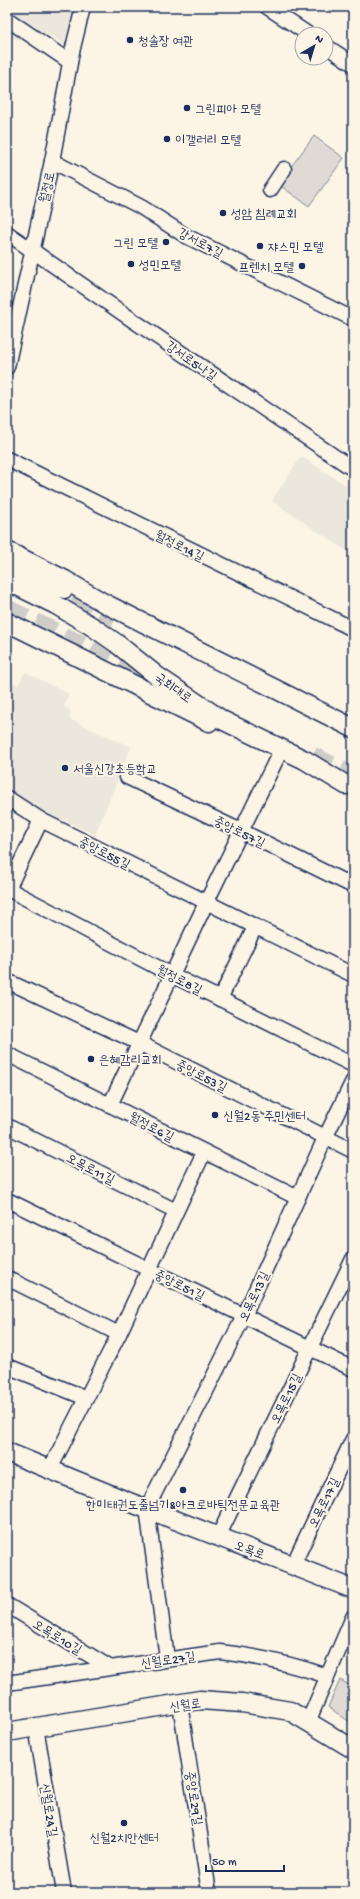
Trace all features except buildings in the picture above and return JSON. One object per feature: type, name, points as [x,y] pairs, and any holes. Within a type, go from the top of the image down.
[{"type":"main road","points":[[7,551],[65,580],[104,603],[353,728]]},
{"type":"main road","points":[[7,571],[104,603]]},
{"type":"main road","name":"국회대로","points":[[7,581],[56,605],[93,627],[158,676],[222,720],[304,760],[350,787]]},
{"type":"main road","points":[[7,622],[300,767],[350,787]]},
{"type":"main road","name":"오목로","points":[[7,1452],[218,1537],[353,1589]]},
{"type":"main road","name":"신월로","points":[[7,1732],[200,1700],[242,1703],[290,1711],[353,1749]]},
{"type":"street","name":"월정로","points":[[7,368],[10,332],[52,161],[70,62],[83,7]]},
{"type":"street","points":[[272,8],[297,26]]},
{"type":"street","points":[[7,19],[70,62]]},
{"type":"street","points":[[334,51],[353,64]]},
{"type":"street","name":"강서로7길","points":[[52,161],[141,207],[186,236],[353,319]]},
{"type":"street","points":[[270,190],[284,169]]},
{"type":"street","name":"강서로5나길","points":[[7,233],[353,469]]},
{"type":"street","name":"월정로14길","points":[[7,459],[353,630]]},
{"type":"street","points":[[110,1105],[278,756]]},
{"type":"street","name":"중앙로57길","points":[[127,778],[241,831],[353,886]]},
{"type":"street","name":"중앙로55길","points":[[7,798],[41,820],[353,975]]},
{"type":"street","points":[[8,890],[41,820]]},
{"type":"street","name":"월정로8길","points":[[8,890],[172,975],[353,1065]]},
{"type":"street","points":[[220,999],[255,927]]},
{"type":"street","name":"중앙로53길","points":[[7,981],[139,1043],[353,1151]]},
{"type":"street","name":"월정로6길","points":[[7,1054],[298,1198]]},
{"type":"street","name":"오목로13길","points":[[147,1508],[244,1316],[325,1138],[353,1081]]},
{"type":"street","name":"오목로11길","points":[[7,1126],[176,1211]]},
{"type":"street","points":[[50,1469],[118,1334],[204,1152]]},
{"type":"street","name":"중앙로51길","points":[[7,1200],[149,1268],[353,1369]]},
{"type":"street","name":"오목로15길","points":[[218,1537],[353,1259]]},
{"type":"street","points":[[7,1278],[118,1334]]},
{"type":"street","points":[[7,1366],[86,1398]]},
{"type":"street","name":"오목로17길","points":[[293,1565],[353,1439]]},
{"type":"street","points":[[147,1508],[167,1659]]},
{"type":"street","name":"오목로10길","points":[[7,1605],[109,1668]]},
{"type":"street","points":[[308,1722],[353,1617]]},
{"type":"street","name":"신월로27길","points":[[7,1683],[220,1652],[252,1656],[290,1664],[327,1676]]},
{"type":"street","name":"중앙로29길","points":[[180,1704],[209,1892]]},
{"type":"street","name":"신월로24길","points":[[36,1727],[64,1892]]},
{"type":"shaded area","points":[[7,7],[75,7],[66,46],[47,33],[38,46],[7,36]]},
{"type":"shaded area","points":[[314,136],[344,158],[309,206],[278,184]]},
{"type":"shaded area","points":[[301,456],[353,490],[353,555],[272,501]]},
{"type":"shaded area","name":"서울신강초등학교","points":[[25,672],[69,694],[64,706],[71,711],[69,719],[131,747],[95,835],[64,820],[54,820],[7,788],[7,679],[18,685]]},
{"type":"shaded area","points":[[340,1680],[353,1687],[353,1724],[328,1707]]},
{"type":"tunnel","points":[[45,583],[116,618]]},
{"type":"tunnel","points":[[7,610],[167,687]]},
{"type":"tunnel","points":[[312,757],[353,777]]},
{"type":"place","name":"청솔장 여관","points":[[130,40]]},
{"type":"place","name":"그린피아 모텔","points":[[187,108]]},
{"type":"place","name":"이갤러리 모텔","points":[[167,139]]},
{"type":"place","name":"성암 침례교회","points":[[223,213]]},
{"type":"place","name":"그린 모텔","points":[[166,242]]},
{"type":"place","name":"쟈스민 모텔","points":[[260,246]]},
{"type":"place","name":"성민모텔","points":[[131,264]]},
{"type":"place","name":"프렌치 모텔","points":[[302,266]]},
{"type":"place","name":"서울신강초등학교","points":[[65,768]]},
{"type":"place","name":"은혜감리교회","points":[[91,1059]]},
{"type":"place","name":"신월2동 주민센터","points":[[215,1115]]},
{"type":"place","name":"한미태권도줄넘기&아크로바틱전문교육관","points":[[183,1490]]},
{"type":"place","name":"신월2치안센터","points":[[124,1823]]}]
